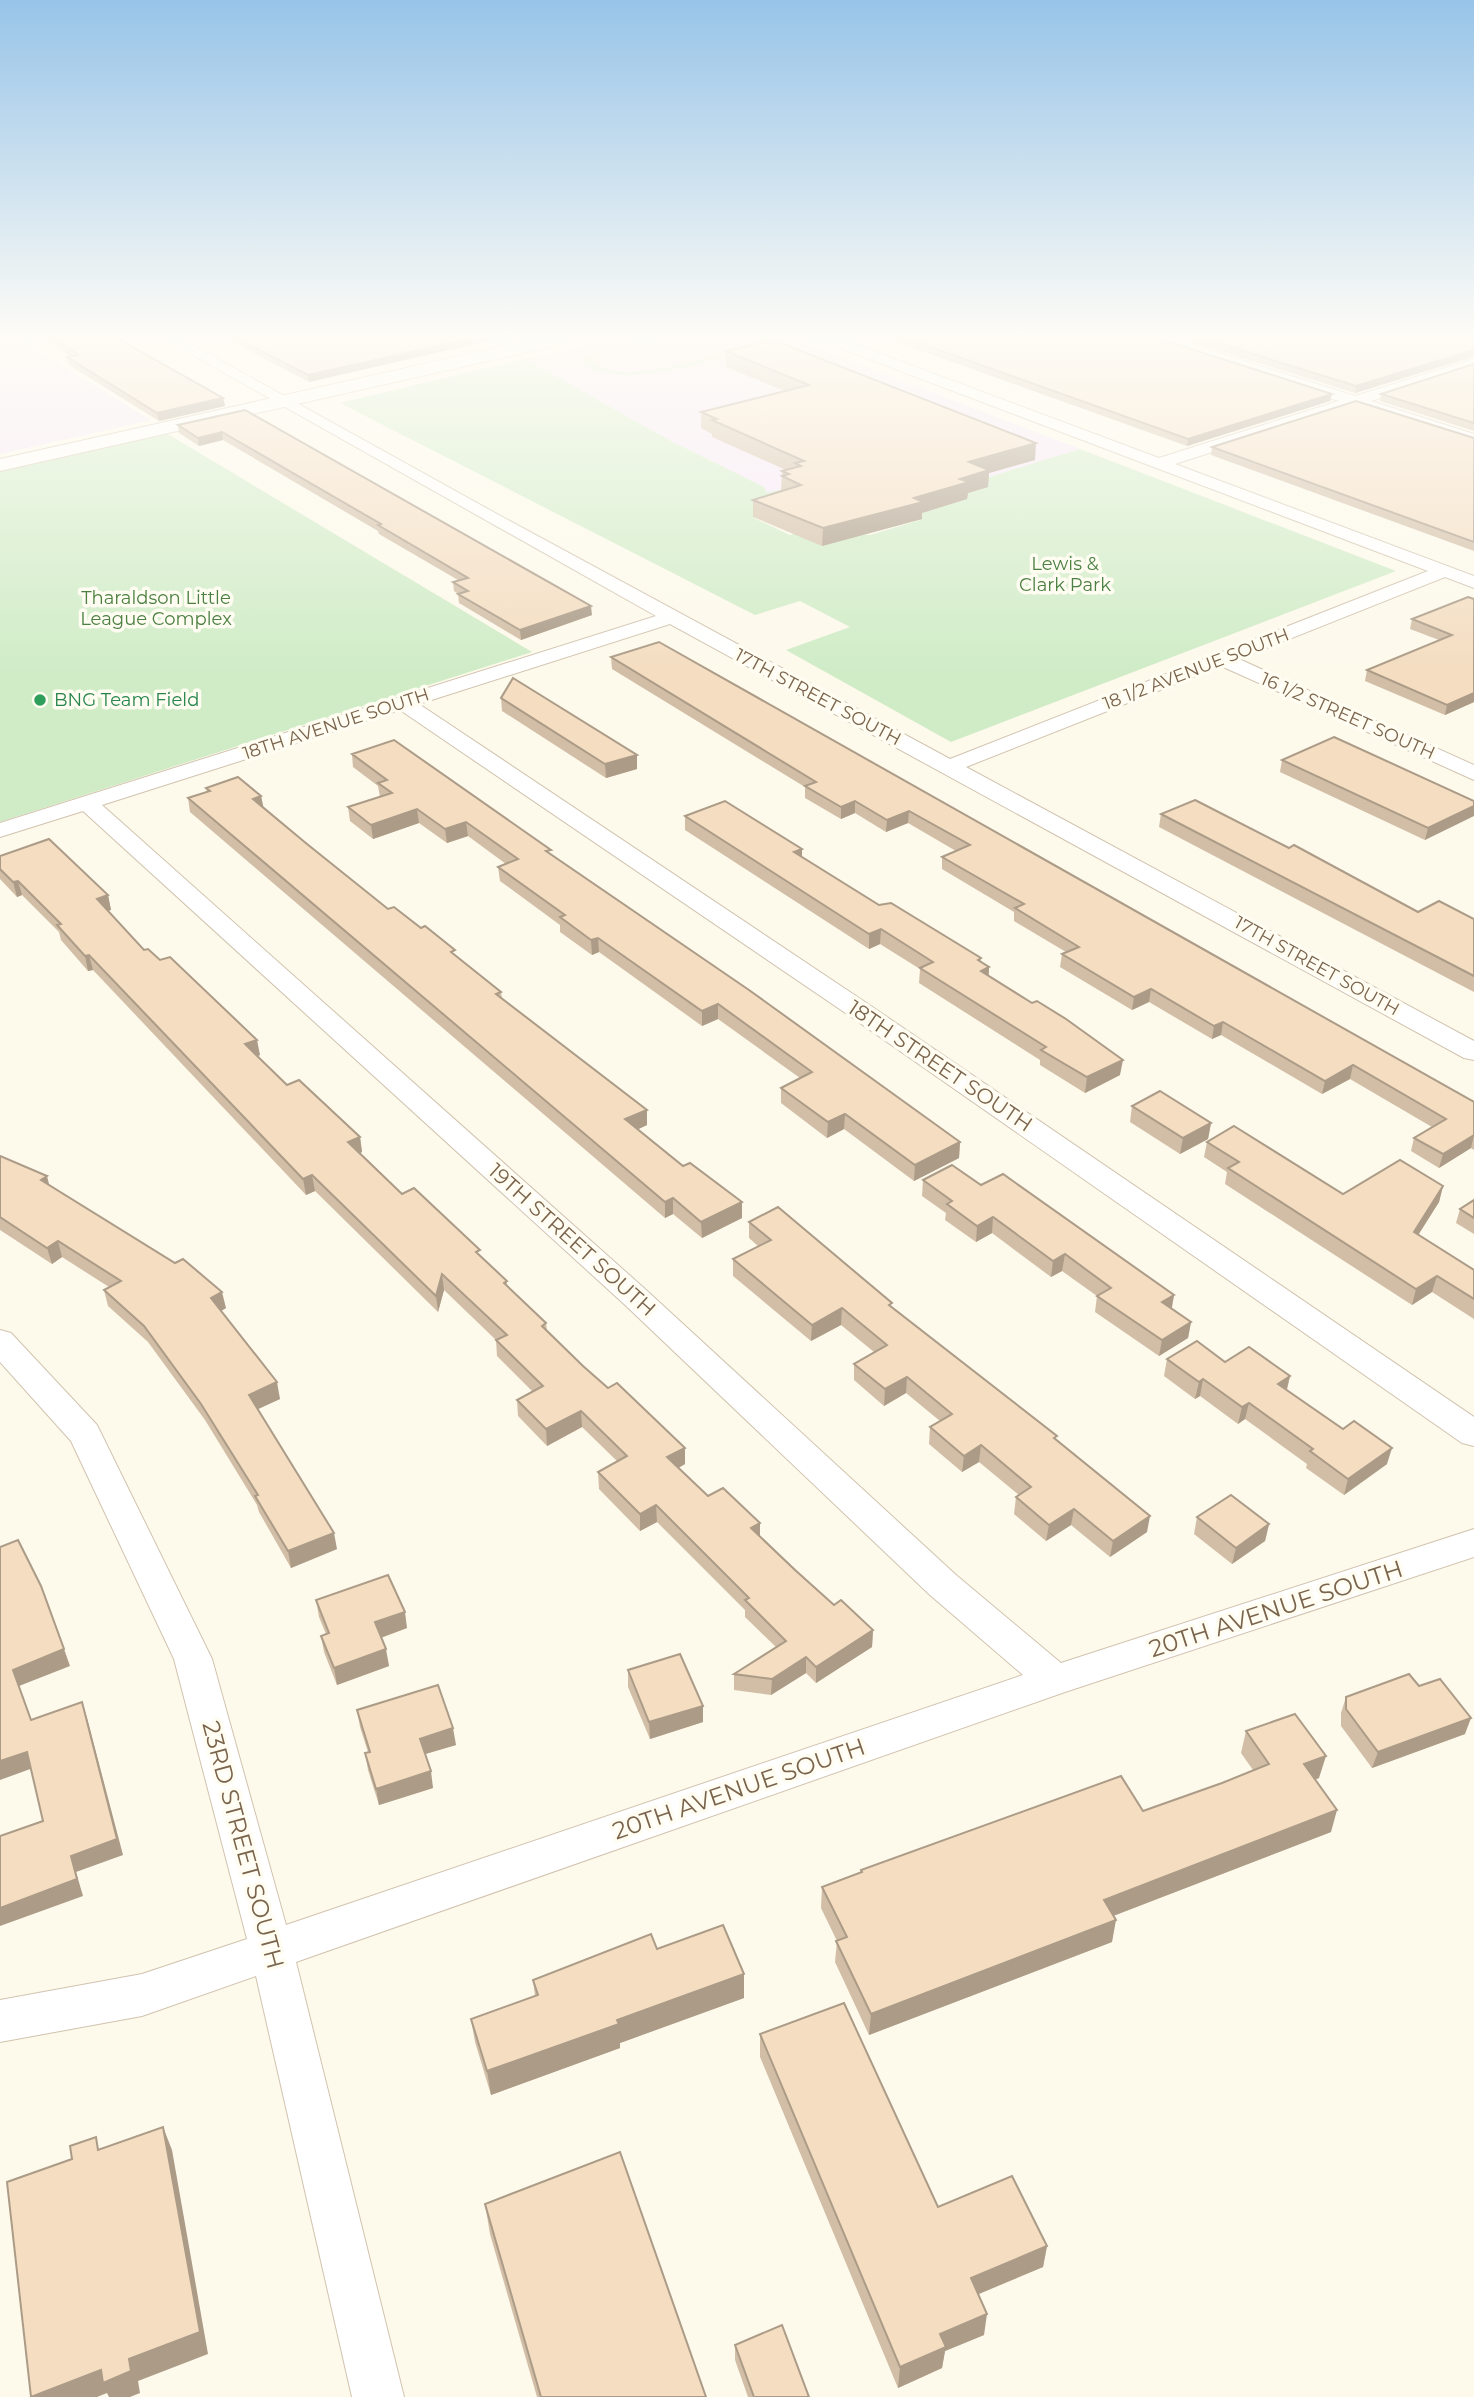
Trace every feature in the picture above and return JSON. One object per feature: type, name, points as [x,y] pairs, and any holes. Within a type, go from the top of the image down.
[{"type":"street","points":[[0,465],[76,448]]},
{"type":"street","name":"17TH STREET SOUTH","points":[[368,448],[672,617],[948,767],[1089,840],[1474,1052]]},
{"type":"street","points":[[1120,448],[1474,582]]},
{"type":"street","points":[[1160,463],[1206,448]]},
{"type":"street","name":"18 1/2 AVENUE SOUTH","points":[[948,767],[1444,571]]},
{"type":"street","name":"18TH AVENUE SOUTH","points":[[0,830],[672,617]]},
{"type":"street","name":"16 1/2 STREET SOUTH","points":[[1222,659],[1474,773]]},
{"type":"street","name":"18TH STREET SOUTH","points":[[403,703],[868,1016],[1474,1434]]},
{"type":"street","name":"19TH STREET SOUTH","points":[[87,803],[613,1277],[943,1585],[1055,1680]]},
{"type":"street","name":"23RD STREET SOUTH","points":[[0,1341],[85,1434],[192,1659],[272,1951],[378,2397]]},
{"type":"street","name":"20TH AVENUE SOUTH","points":[[0,2021],[142,1995],[1055,1680],[1474,1543]]},
{"type":"shaded area","points":[[0,448],[27,448],[0,454]]},
{"type":"shaded area","points":[[685,448],[1080,449],[973,482],[856,468],[767,494],[764,487]]},
{"type":"green space","name":"Tharaldson Little League Complex","points":[[101,448],[191,448],[532,652],[0,822],[0,471]]},
{"type":"green space","name":"Lewis & Clark Park","points":[[428,448],[685,448],[764,487],[767,493],[783,489],[789,491],[754,518],[790,535],[800,532],[870,535],[920,520],[914,516],[956,495],[973,482],[1080,449],[1396,571],[951,742],[786,650],[850,627],[800,601],[755,615]]},
{"type":"building","points":[[249,448],[312,448],[591,606],[520,630],[458,594],[468,591],[453,582],[468,578],[378,525],[381,524]]},
{"type":"building","points":[[775,448],[1019,448],[969,462],[989,470],[960,479],[969,482],[914,498],[923,502],[823,528],[753,500],[801,485],[782,476],[789,474],[782,471],[801,466],[795,463],[804,461]]},
{"type":"building","points":[[1214,448],[1474,448],[1474,542]]},
{"type":"building","points":[[1468,597],[1474,599],[1474,693],[1447,705],[1367,670],[1452,635],[1412,619]]},
{"type":"building","points":[[659,642],[1474,1102],[1474,1135],[1443,1154],[1414,1138],[1446,1119],[1353,1065],[1325,1081],[1223,1022],[1214,1026],[1151,989],[1134,997],[1062,954],[1079,947],[1015,908],[1024,904],[942,857],[970,845],[909,811],[887,820],[855,801],[841,807],[805,786],[816,782],[611,657]]},
{"type":"building","points":[[513,678],[637,755],[605,764],[501,698]]},
{"type":"building","points":[[1334,737],[1474,801],[1474,806],[1428,828],[1282,760]]},
{"type":"building","points":[[394,740],[551,850],[546,851],[749,990],[960,1142],[915,1165],[845,1114],[828,1122],[781,1088],[812,1072],[718,1004],[702,1011],[598,938],[591,940],[560,917],[565,915],[498,867],[518,859],[466,822],[445,829],[417,809],[371,825],[348,807],[392,793],[378,783],[387,780],[352,754]]},
{"type":"building","points":[[238,777],[261,796],[253,799],[307,844],[388,909],[394,907],[421,928],[425,926],[455,950],[451,952],[501,992],[496,994],[647,1110],[625,1119],[683,1166],[690,1163],[742,1202],[701,1222],[673,1198],[665,1202],[188,798],[210,791],[206,788]]},
{"type":"building","points":[[1195,800],[1289,848],[1294,845],[1418,912],[1439,901],[1474,919],[1474,976],[1161,814]]},
{"type":"building","points":[[725,801],[802,849],[794,852],[879,905],[891,903],[981,958],[978,960],[989,967],[981,971],[1032,1003],[1037,1001],[1066,1019],[1123,1060],[1087,1077],[1041,1050],[1046,1047],[920,968],[933,962],[881,929],[869,934],[685,816]]},
{"type":"building","points":[[49,839],[108,895],[97,899],[144,950],[148,949],[160,960],[170,957],[257,1040],[245,1044],[287,1085],[299,1080],[360,1137],[348,1142],[402,1194],[414,1188],[480,1250],[476,1252],[507,1281],[504,1283],[546,1323],[542,1326],[583,1366],[608,1388],[617,1383],[685,1448],[667,1457],[708,1496],[723,1488],[760,1523],[751,1528],[795,1570],[834,1605],[841,1600],[873,1630],[816,1667],[806,1657],[772,1679],[734,1674],[786,1641],[745,1600],[749,1598],[656,1505],[640,1514],[598,1472],[627,1456],[581,1411],[546,1429],[517,1400],[543,1386],[496,1340],[507,1335],[442,1274],[436,1296],[312,1175],[303,1179],[89,955],[85,956],[57,925],[61,924],[18,881],[13,882],[0,869],[0,856]]},
{"type":"building","points":[[1160,1091],[1211,1123],[1183,1138],[1132,1106]]},
{"type":"building","points":[[1234,1126],[1343,1194],[1400,1160],[1443,1186],[1414,1232],[1474,1270],[1474,1299],[1437,1276],[1416,1289],[1228,1168],[1239,1162],[1207,1142]]},
{"type":"building","points":[[0,1156],[47,1176],[41,1180],[175,1263],[183,1259],[222,1292],[211,1298],[277,1382],[249,1395],[334,1533],[288,1551],[255,1496],[258,1495],[201,1404],[144,1326],[104,1290],[121,1281],[58,1241],[47,1248],[0,1217]]},
{"type":"building","points":[[952,1165],[981,1185],[1003,1174],[1174,1295],[1162,1302],[1191,1322],[1162,1340],[1097,1296],[1111,1288],[1065,1254],[1053,1261],[993,1217],[977,1226],[947,1204],[952,1201],[923,1180]]},
{"type":"building","points":[[1474,1200],[1474,1218],[1460,1209]]},
{"type":"building","points":[[778,1207],[892,1303],[889,1305],[1057,1436],[1054,1438],[1150,1516],[1113,1541],[1074,1509],[1049,1525],[1016,1497],[1031,1487],[981,1445],[964,1456],[930,1427],[952,1414],[907,1377],[885,1389],[854,1364],[887,1345],[842,1308],[812,1325],[733,1259],[771,1240],[749,1222]]},
{"type":"building","points":[[1197,1341],[1225,1362],[1249,1347],[1290,1376],[1278,1384],[1343,1429],[1354,1421],[1392,1448],[1348,1479],[1310,1451],[1313,1449],[1249,1403],[1242,1407],[1203,1379],[1199,1382],[1167,1359]]},
{"type":"building","points":[[1231,1495],[1269,1524],[1236,1548],[1197,1517]]},
{"type":"building","points":[[18,1540],[41,1586],[64,1649],[13,1670],[31,1720],[82,1702],[117,1839],[71,1856],[77,1879],[0,1908],[0,1836],[43,1821],[27,1752],[0,1761],[0,1547]]},
{"type":"building","points":[[388,1575],[405,1612],[375,1622],[386,1649],[334,1668],[321,1636],[329,1633],[316,1600]]},
{"type":"building","points":[[680,1654],[703,1706],[649,1722],[628,1670]]},
{"type":"building","points":[[1409,1674],[1419,1686],[1440,1679],[1471,1718],[1378,1752],[1346,1709],[1346,1697]]},
{"type":"building","points":[[438,1685],[453,1728],[420,1739],[431,1771],[376,1789],[365,1753],[370,1752],[357,1710]]},
{"type":"building","points":[[1295,1714],[1326,1756],[1304,1764],[1337,1810],[1104,1900],[1116,1920],[871,2014],[836,1941],[847,1937],[822,1887],[862,1872],[861,1870],[1121,1776],[1143,1811],[1222,1783],[1269,1764],[1246,1731]]},
{"type":"building","points":[[723,1925],[744,1974],[617,2020],[619,2024],[487,2071],[471,2019],[538,1995],[533,1980],[651,1934],[657,1949]]},
{"type":"building","points":[[844,2003],[938,2207],[1012,2176],[1047,2246],[971,2278],[987,2314],[940,2334],[946,2347],[900,2367],[760,2034]]},
{"type":"building","points":[[163,2127],[200,2332],[129,2359],[131,2371],[103,2383],[101,2370],[31,2397],[7,2182],[72,2159],[70,2146],[96,2137],[98,2150]]},
{"type":"building","points":[[620,2152],[706,2397],[541,2397],[485,2204]]},
{"type":"building","points":[[782,2325],[809,2397],[754,2397],[735,2345]]},
{"type":"place","name":"BNG Team Field","points":[[40,700]]}]
